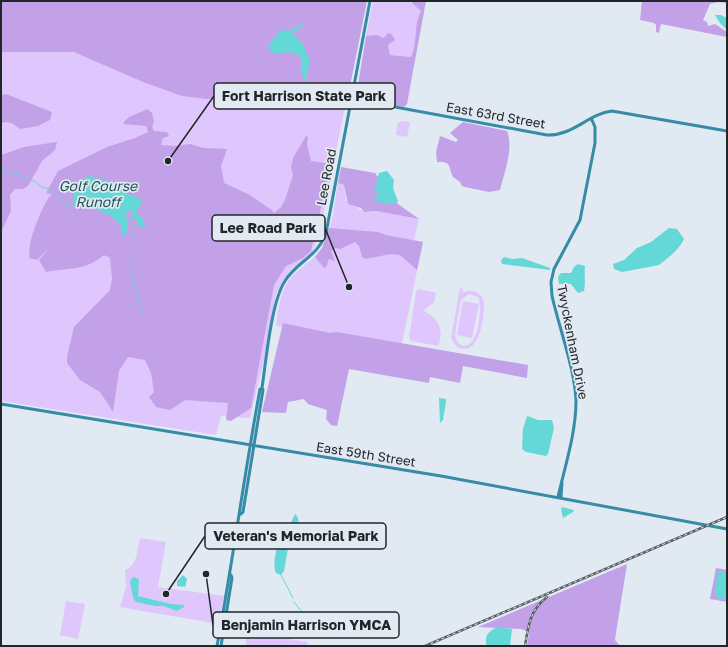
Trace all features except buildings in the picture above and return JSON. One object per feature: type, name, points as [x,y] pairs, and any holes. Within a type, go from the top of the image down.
[{"type":"street","name":"Lee Road","points":[[217,646],[241,514],[239,511],[252,445],[260,389],[262,388],[280,290],[292,272],[316,252],[326,233],[370,1]]},
{"type":"street","name":"East 63rd Street","points":[[352,99],[547,134],[567,132],[591,118],[603,113],[615,111],[727,131]]},
{"type":"street","name":"Twyckenham Drive","points":[[559,497],[574,420],[576,398],[552,298],[551,285],[555,267],[580,220],[595,143],[595,127],[591,118]]},
{"type":"street","name":"East 59th Street","points":[[1,404],[559,497],[727,529]]},
{"type":"street","name":"Lee Road","points":[[221,646],[232,578],[230,576]]},
{"type":"shaded area","points":[[1,1],[366,1],[319,237],[311,254],[291,269],[276,294],[269,340],[250,418],[221,416],[216,435],[1,401]]},
{"type":"shaded area","points":[[1,1],[367,1],[347,101],[269,92],[238,98],[207,99],[182,96],[143,82],[74,52],[1,52]]},
{"type":"shaded area","points":[[373,1],[413,1],[421,11],[417,22],[411,57],[390,55],[388,45],[391,42],[376,35],[366,36]]},
{"type":"shaded area","points":[[413,1],[426,1],[407,104],[404,107],[356,97],[366,36],[376,35],[384,38],[388,33],[392,35],[395,40],[388,45],[390,55],[411,57],[417,22],[421,11],[412,3]]},
{"type":"shaded area","points":[[642,1],[727,1],[727,3],[718,2],[710,4],[703,20],[707,22],[708,26],[715,24],[727,32],[727,37],[661,24],[659,33],[656,32],[656,25],[654,23],[640,20]]},
{"type":"shaded area","points":[[6,94],[52,112],[50,120],[38,126],[20,129],[11,123],[1,123],[1,95]]},
{"type":"shaded area","points":[[147,109],[152,113],[154,122],[152,127],[154,131],[167,132],[169,136],[163,138],[161,145],[176,146],[190,144],[204,148],[227,149],[221,166],[224,183],[248,194],[272,210],[274,213],[281,207],[285,200],[293,175],[291,167],[293,158],[306,136],[308,137],[307,145],[311,161],[331,164],[311,251],[303,258],[286,266],[274,285],[251,408],[231,421],[226,420],[228,403],[185,400],[170,410],[156,407],[149,397],[154,392],[151,373],[145,360],[128,357],[119,371],[113,412],[100,392],[80,380],[67,363],[74,327],[110,290],[112,279],[110,258],[104,255],[83,267],[46,272],[39,260],[49,248],[37,260],[29,258],[31,240],[36,226],[46,202],[52,194],[46,193],[58,171],[107,147],[148,132],[146,126],[123,124],[130,117]]},
{"type":"shaded area","points":[[402,121],[410,122],[407,137],[396,135],[398,123]]},
{"type":"shaded area","points":[[463,122],[507,131],[509,138],[509,153],[500,190],[489,192],[462,186],[460,182],[453,177],[447,163],[437,162],[436,152],[440,136],[456,142],[458,140],[450,133]]},
{"type":"shaded area","points":[[57,142],[55,150],[42,161],[28,186],[23,189],[15,189],[10,195],[11,211],[1,232],[1,155],[24,147]]},
{"type":"shaded area","points":[[341,167],[375,173],[398,204],[419,219],[376,211],[364,212],[361,208],[348,204],[344,185],[338,183]]},
{"type":"shaded area","points":[[338,183],[344,185],[346,201],[364,212],[376,211],[419,219],[414,240],[423,242],[401,348],[276,326],[280,302],[285,287],[294,275],[318,254],[326,241],[333,216]]},
{"type":"shaded area","points":[[329,228],[378,232],[423,242],[417,270],[400,255],[391,254],[365,259],[362,257],[359,246],[355,242],[340,249],[335,248],[331,251],[335,261],[329,259],[326,267],[324,268],[315,257],[322,248]]},
{"type":"shaded area","points":[[460,288],[463,289],[462,293],[473,291],[478,293],[483,299],[484,309],[479,335],[475,342],[470,347],[464,349],[456,346],[451,338]],"holes":[[[469,294],[478,297],[480,302],[480,310],[477,330],[470,344],[464,346],[457,342],[455,334],[461,300]]]},
{"type":"shaded area","points":[[419,289],[436,293],[434,302],[423,311],[433,316],[439,325],[441,335],[438,346],[411,341],[409,338],[416,291]]},
{"type":"shaded area","points":[[463,301],[479,304],[472,338],[457,335]]},
{"type":"shaded area","points":[[283,323],[330,333],[337,332],[528,365],[527,378],[463,366],[460,383],[430,377],[429,383],[349,369],[337,426],[331,425],[326,419],[327,410],[308,404],[304,399],[288,402],[286,413],[262,412]]},
{"type":"shaded area","points":[[141,538],[166,542],[158,587],[224,596],[218,624],[120,607],[126,587],[125,570],[133,564],[135,560]]},
{"type":"shaded area","points":[[627,564],[615,640],[620,646],[527,646],[529,632],[521,629],[478,627]]},
{"type":"shaded area","points":[[716,568],[727,570],[727,602],[710,599]]},
{"type":"shaded area","points":[[66,601],[85,604],[78,639],[60,635]]},
{"type":"shaded area","points":[[246,633],[308,642],[307,646],[246,646]]},
{"type":"water","points":[[715,15],[721,15],[727,18],[727,30],[720,23]]},
{"type":"water","points":[[303,23],[302,27],[292,32],[302,43],[310,61],[306,78],[307,87],[301,71],[302,59],[299,56],[290,52],[274,54],[267,47],[280,31],[284,29],[286,32]]},
{"type":"water","points":[[387,171],[394,180],[393,188],[398,201],[396,203],[384,203],[374,200],[380,193],[380,188],[377,193],[374,192],[379,173]]},
{"type":"water","name":"Golf Course Runoff","points":[[89,176],[108,181],[113,189],[132,195],[141,200],[141,204],[136,213],[142,218],[145,225],[143,227],[138,226],[137,219],[132,219],[134,217],[132,212],[128,210],[126,214],[128,228],[126,234],[122,236],[122,226],[110,215],[103,213],[93,206],[75,206],[73,201],[74,188],[80,181]]},
{"type":"water","points":[[669,228],[677,229],[684,239],[677,250],[659,265],[622,272],[614,269],[613,264],[624,260],[637,248],[651,242]]},
{"type":"water","points":[[504,257],[512,259],[522,258],[550,268],[550,270],[502,264],[501,260]]},
{"type":"water","points":[[578,264],[585,266],[585,285],[584,291],[578,293],[571,284],[559,284],[558,277],[561,273],[571,273],[574,267]]},
{"type":"water","points":[[439,398],[446,399],[443,420],[440,423]]},
{"type":"water","points":[[527,416],[538,420],[552,420],[554,428],[548,454],[546,456],[526,452],[522,449],[523,429]]},
{"type":"water","points":[[562,507],[574,510],[563,518]]},
{"type":"water","points":[[295,514],[298,519],[298,525],[292,533],[289,534],[287,531]]},
{"type":"water","points":[[283,538],[287,539],[289,543],[284,571],[281,575],[276,573],[274,565],[278,545]]},
{"type":"water","points":[[719,571],[727,573],[727,600],[715,597],[717,574]]},
{"type":"water","points":[[183,575],[187,579],[185,587],[177,586],[177,581]]},
{"type":"water","points":[[133,577],[139,579],[138,596],[171,604],[184,605],[184,607],[177,611],[163,606],[136,602],[133,598],[130,581]]},
{"type":"water","points":[[498,627],[512,629],[510,646],[487,646],[486,639],[488,634]]},
{"type":"waterway","points":[[1,170],[34,181],[40,186],[55,192],[66,204],[75,206]]},
{"type":"waterway","points":[[134,216],[130,218],[132,224],[131,273],[142,315]]},
{"type":"waterway","points":[[281,575],[293,598]]},
{"type":"waterway","points":[[294,602],[305,616]]},
{"type":"railway","points":[[425,646],[727,517]]},
{"type":"railway","points":[[525,646],[533,613],[541,602],[547,597]]},
{"type":"place","name":"Fort Harrison State Park","points":[[168,161]]},
{"type":"place","name":"Lee Road Park","points":[[349,287]]},
{"type":"place","name":"Benjamin Harrison YMCA","points":[[206,574]]},
{"type":"place","name":"Veteran's Memorial Park","points":[[166,594]]}]
